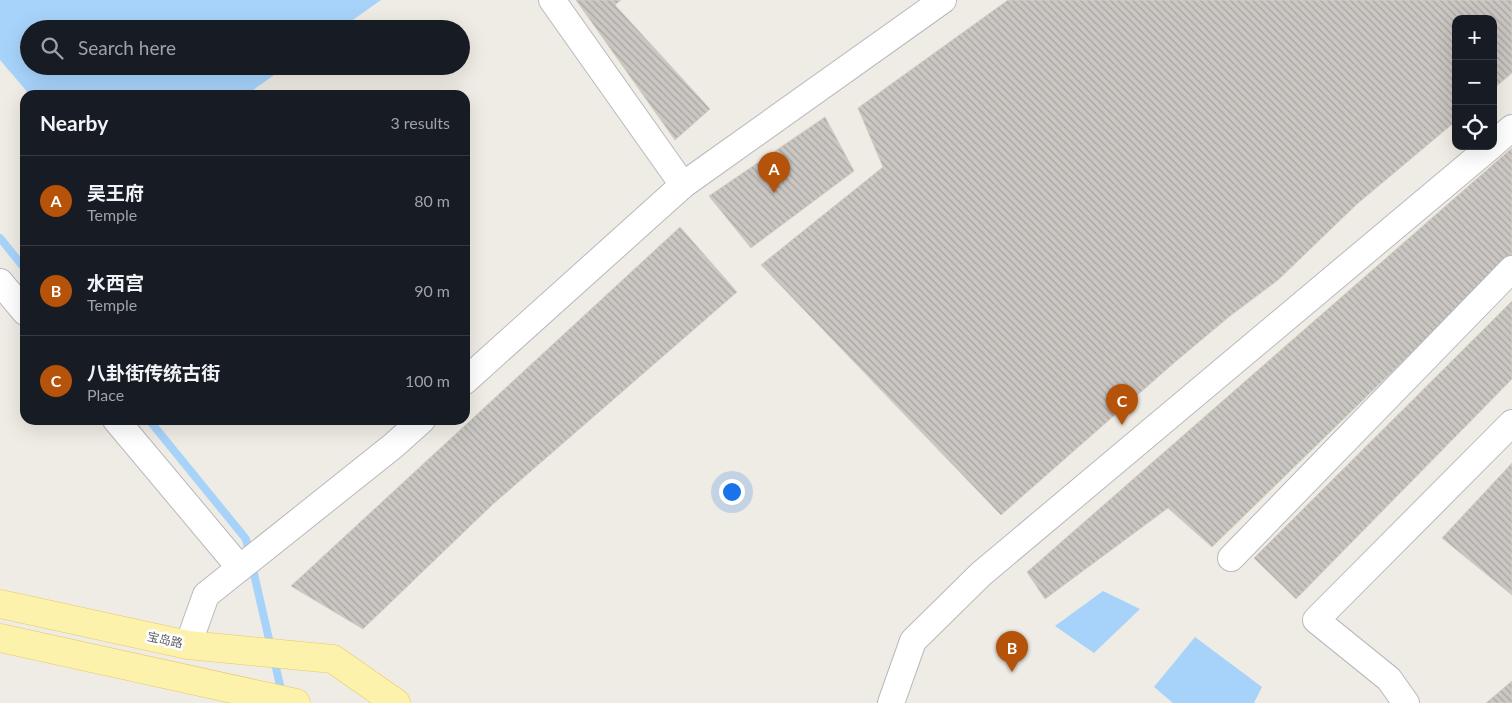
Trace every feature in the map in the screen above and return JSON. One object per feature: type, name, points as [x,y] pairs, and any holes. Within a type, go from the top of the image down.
[{"type":"main road","name":"宝岛路","points":[[0,604],[188,645],[333,659],[396,703]]},
{"type":"main road","points":[[0,638],[254,699],[296,703]]},
{"type":"street","points":[[552,0],[683,184]]},
{"type":"street","points":[[470,376],[683,184],[943,0]]},
{"type":"street","points":[[1497,141],[1512,129]]},
{"type":"street","points":[[891,703],[913,641],[981,574],[1486,150]]},
{"type":"street","points":[[1231,558],[1512,269]]},
{"type":"street","points":[[0,282],[20,306]]},
{"type":"street","points":[[1406,703],[1389,679],[1316,620],[1512,423]]},
{"type":"street","points":[[120,425],[240,568]]},
{"type":"street","points":[[188,645],[206,595],[416,425]]},
{"type":"water","points":[[0,0],[381,0],[353,20],[20,20],[20,75],[274,75],[253,90],[26,90],[0,60]]},
{"type":"water","points":[[1103,591],[1140,609],[1094,653],[1055,626]]},
{"type":"water","points":[[1195,637],[1262,687],[1254,703],[1173,703],[1154,687]]},
{"type":"building","points":[[576,0],[621,0],[615,5],[710,109],[675,140]]},
{"type":"building","points":[[1008,0],[1512,0],[1512,73],[1497,86],[1497,15],[1452,15],[1452,124],[1357,204],[1278,280],[1230,316],[1175,362],[1001,515],[761,265],[883,167],[858,108]]},
{"type":"building","points":[[825,117],[854,171],[751,248],[709,196]]},
{"type":"building","points":[[1512,148],[1512,255],[1212,547],[1168,508],[1045,599],[1027,572]]},
{"type":"building","points":[[680,227],[737,292],[492,505],[363,629],[291,586],[465,425],[470,425],[470,421]]},
{"type":"building","points":[[1512,301],[1512,379],[1296,599],[1254,558]]},
{"type":"building","points":[[1512,463],[1512,595],[1442,538]]},
{"type":"building","points":[[1512,681],[1512,703],[1486,703]]},
{"type":"waterway","points":[[0,238],[20,263]]},
{"type":"waterway","points":[[153,425],[246,539],[271,648]]},
{"type":"waterway","points":[[274,659],[282,694]]},
{"type":"place","name":"吴王府","points":[[774,193]]},
{"type":"place","name":"八卦街传统古街","points":[[1122,425]]},
{"type":"place","name":"水西宫","points":[[1012,672]]}]
